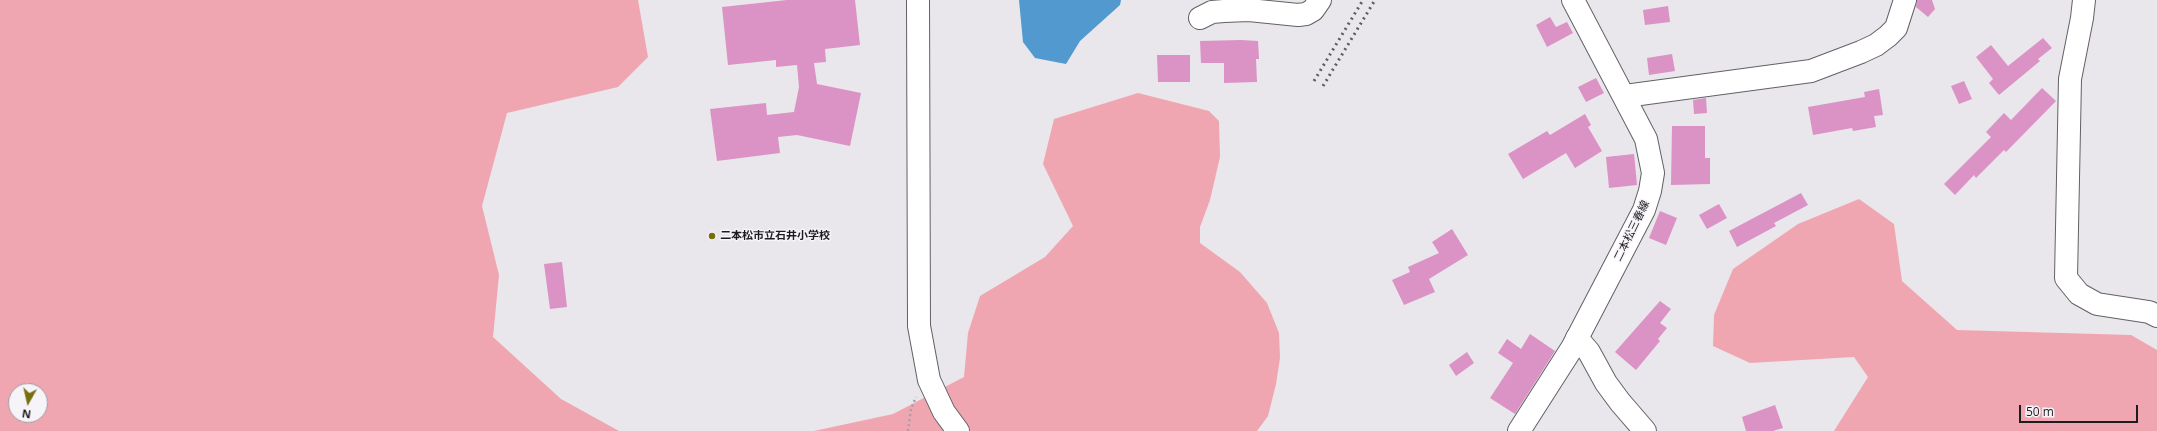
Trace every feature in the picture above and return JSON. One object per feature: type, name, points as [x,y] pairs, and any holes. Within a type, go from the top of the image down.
[{"type":"street","points":[[918,0],[919,326],[929,380],[944,412],[958,431]]},
{"type":"street","points":[[1200,18],[1212,12],[1224,11],[1306,14],[1312,10],[1320,0]]},
{"type":"street","name":"二本松三春線","points":[[1519,431],[1577,338],[1644,210],[1650,192],[1653,173],[1646,139],[1625,96],[1573,0]]},
{"type":"street","points":[[1625,96],[1811,72],[1876,45],[1888,36],[1896,28],[1906,0]]},
{"type":"street","points":[[2084,0],[2070,80],[2066,278],[2079,294],[2097,304],[2149,312],[2157,316]]},
{"type":"street","points":[[1577,338],[1589,352],[1606,383],[1645,431]]},
{"type":"path","points":[[908,431],[914,400],[919,390],[929,380]]},
{"type":"shaded area","points":[[0,0],[638,0],[648,57],[618,87],[507,113],[482,206],[499,275],[493,337],[561,399],[619,431],[0,431]]},
{"type":"shaded area","points":[[1138,93],[1209,111],[1219,121],[1220,157],[1210,200],[1200,227],[1200,243],[1240,272],[1267,303],[1279,333],[1280,358],[1276,384],[1268,416],[1257,431],[814,431],[893,414],[964,377],[968,333],[980,296],[1045,257],[1073,226],[1043,164],[1054,119]]},
{"type":"shaded area","points":[[1859,199],[1894,224],[1902,281],[1957,330],[2131,335],[2157,350],[2157,431],[1834,431],[1868,377],[1854,357],[1750,363],[1713,346],[1714,315],[1733,269],[1798,224]]},
{"type":"water","points":[[1019,0],[1121,0],[1120,5],[1080,41],[1066,64],[1035,58],[1023,42]]},
{"type":"building","points":[[787,0],[855,0],[860,45],[825,49],[826,62],[814,63],[817,84],[861,93],[850,146],[797,135],[778,137],[780,153],[717,161],[710,109],[766,103],[767,115],[794,112],[799,87],[797,65],[776,67],[776,60],[728,65],[722,7]]},
{"type":"building","points":[[1917,0],[1932,0],[1935,9],[1928,17],[1916,7]]},
{"type":"building","points":[[1668,6],[1670,22],[1645,25],[1643,10]]},
{"type":"building","points":[[1550,17],[1556,27],[1567,22],[1573,33],[1547,47],[1536,25]]},
{"type":"building","points":[[2043,38],[2052,48],[2038,59],[2040,61],[1999,95],[1989,83],[1993,79],[1976,57],[1991,45],[2008,66]]},
{"type":"building","points":[[1200,41],[1258,41],[1259,59],[1256,59],[1257,82],[1224,83],[1224,63],[1201,63]]},
{"type":"building","points":[[1672,54],[1675,71],[1649,75],[1647,58]]},
{"type":"building","points":[[1157,55],[1190,55],[1190,82],[1158,82]]},
{"type":"building","points":[[1596,78],[1604,93],[1586,102],[1578,87]]},
{"type":"building","points":[[1964,81],[1972,99],[1959,104],[1951,86]]},
{"type":"building","points":[[2042,88],[2056,101],[2006,152],[2004,150],[1976,178],[1974,175],[1955,195],[1944,184],[1991,137],[1986,132],[2004,113],[2011,120]]},
{"type":"building","points":[[1879,89],[1883,115],[1874,116],[1876,127],[1853,131],[1852,128],[1813,135],[1808,107],[1865,97],[1864,92]]},
{"type":"building","points":[[1706,98],[1707,113],[1694,114],[1693,100]]},
{"type":"building","points":[[1585,114],[1591,125],[1588,127],[1602,151],[1575,168],[1566,153],[1523,179],[1508,154],[1547,131],[1550,135]]},
{"type":"building","points":[[1672,126],[1705,126],[1705,158],[1710,158],[1710,184],[1671,185]]},
{"type":"building","points":[[1634,154],[1637,185],[1609,188],[1606,157]]},
{"type":"building","points":[[1801,193],[1808,205],[1774,223],[1776,226],[1737,247],[1729,231]]},
{"type":"building","points":[[1719,204],[1727,218],[1707,229],[1699,215]]},
{"type":"building","points":[[1660,211],[1677,218],[1666,245],[1649,238]]},
{"type":"building","points":[[1452,229],[1468,255],[1429,279],[1435,292],[1404,305],[1392,280],[1410,272],[1408,267],[1439,253],[1432,242]]},
{"type":"building","points":[[562,262],[567,307],[550,309],[544,264]]},
{"type":"building","points":[[1660,301],[1671,309],[1660,323],[1667,328],[1658,339],[1660,341],[1636,370],[1615,352]]},
{"type":"building","points":[[1530,334],[1555,351],[1515,414],[1490,398],[1513,363],[1498,353],[1507,339],[1521,349]]},
{"type":"building","points":[[1467,352],[1474,363],[1456,376],[1449,365]]},
{"type":"building","points":[[1775,405],[1783,428],[1773,431],[1746,431],[1742,417]]},
{"type":"railway","points":[[1314,81],[1363,0]]},
{"type":"railway","points":[[1323,86],[1375,0]]},
{"type":"place","name":"二本松市立石井小学校","points":[[712,236]]}]
